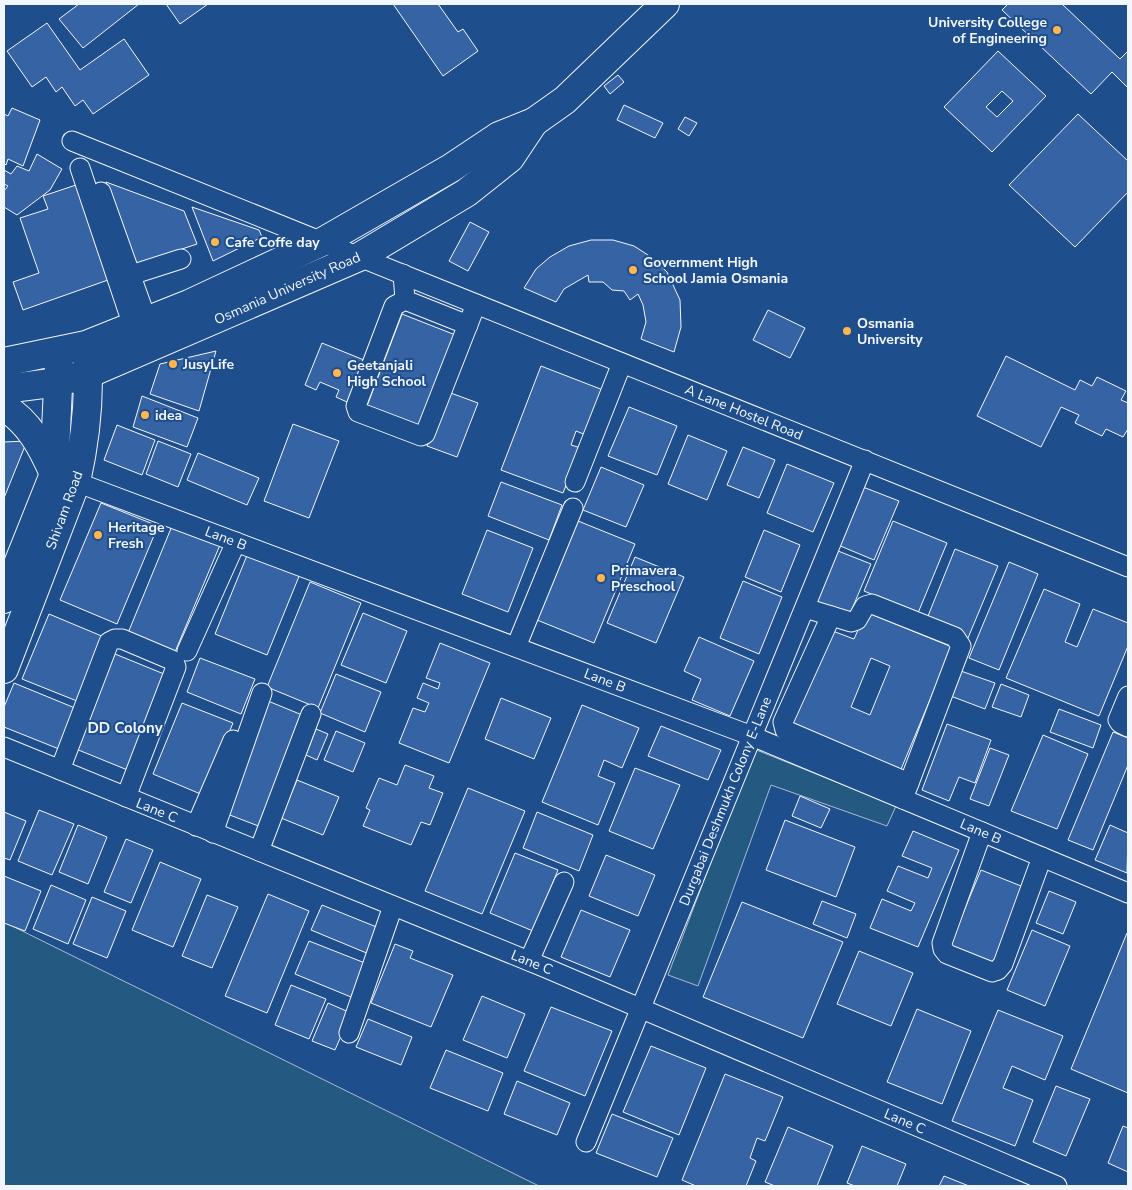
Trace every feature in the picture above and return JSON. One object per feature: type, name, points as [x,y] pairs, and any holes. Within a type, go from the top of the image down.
[{"type":"main road","name":"Osmania University Road","points":[[4,362],[86,345],[189,304],[324,241],[451,168],[498,136],[534,122],[564,100],[665,4]]},
{"type":"main road","name":"Osmania University Road","points":[[4,389],[59,382],[88,374],[359,257],[466,193],[510,158],[534,122]]},
{"type":"main road","name":"Shivam Road","points":[[4,599],[65,478],[83,453],[88,374],[86,345]]},
{"type":"main road","name":"Shivam Road","points":[[4,669],[65,478],[58,351]]},
{"type":"main road","points":[[4,407],[30,429],[65,478]]},
{"type":"street","name":"A Lane Hostel Road","points":[[72,141],[324,241],[359,257],[1128,567]]},
{"type":"street","points":[[80,168],[140,323]]},
{"type":"street","points":[[102,192],[131,275],[140,323]]},
{"type":"street","points":[[131,275],[181,259]]},
{"type":"street","points":[[403,274],[405,300]]},
{"type":"street","points":[[405,300],[394,306],[356,406],[358,412],[421,436],[425,434],[476,304]]},
{"type":"street","points":[[405,300],[468,325]]},
{"type":"street","points":[[575,482],[622,363]]},
{"type":"street","name":"Durgabai Deshmukh Colony E-Lane","points":[[586,1142],[865,460]]},
{"type":"street","name":"Lane B","points":[[65,478],[752,736],[906,791],[982,832],[1128,893]]},
{"type":"street","points":[[516,647],[573,508]]},
{"type":"street","points":[[187,651],[236,542]]},
{"type":"street","points":[[805,608],[855,622],[865,606],[872,604],[955,637],[960,642],[961,646],[906,791],[785,730],[783,722],[831,616]]},
{"type":"street","points":[[60,770],[109,642],[115,639],[122,640],[165,657],[174,661],[176,667],[126,797]]},
{"type":"street","points":[[205,829],[262,693]]},
{"type":"street","points":[[1128,696],[1118,720],[1120,724],[1128,727]]},
{"type":"street","points":[[259,851],[311,714]]},
{"type":"street","points":[[205,829],[238,728]]},
{"type":"street","name":"Lane C","points":[[4,748],[641,1007],[1057,1186]]},
{"type":"street","points":[[982,832],[942,943],[942,949],[947,954],[992,972],[998,970],[1003,964],[1042,857]]},
{"type":"street","points":[[529,961],[564,882]]},
{"type":"street","points":[[349,1033],[393,906]]},
{"type":"shaded area","points":[[754,749],[896,806],[887,826],[771,785],[698,986],[668,975]]},
{"type":"shaded area","points":[[4,922],[539,1186],[4,1186]]},
{"type":"building","points":[[79,4],[139,4],[83,48],[59,19]]},
{"type":"building","points":[[166,4],[208,4],[180,24]]},
{"type":"building","points":[[393,4],[438,4],[458,32],[463,29],[478,51],[443,76]]},
{"type":"building","name":"University College of Engineering","points":[[1008,4],[1062,4],[1120,59],[1128,51],[1128,88],[1112,72],[1091,94],[1002,10]]},
{"type":"building","points":[[47,23],[80,70],[124,39],[149,75],[93,114],[83,100],[75,106],[62,87],[56,92],[46,77],[32,87],[7,51]]},
{"type":"building","points":[[998,51],[1046,96],[992,152],[944,107]],"holes":[[[1002,91],[1013,101],[997,117],[986,107]]]},
{"type":"building","points":[[618,75],[624,82],[610,94],[604,86]]},
{"type":"building","points":[[624,105],[663,123],[655,138],[617,120]]},
{"type":"building","points":[[12,108],[40,120],[23,166],[8,159],[6,165],[4,163],[4,114],[8,116]]},
{"type":"building","points":[[1078,114],[1128,161],[1128,192],[1075,247],[1009,185]]},
{"type":"building","points":[[685,117],[697,123],[689,136],[678,129]]},
{"type":"building","points":[[37,154],[62,169],[50,190],[17,215],[4,207],[4,191],[8,186],[4,184],[4,170],[11,174],[17,166],[29,171]]},
{"type":"building","points":[[106,182],[184,211],[197,244],[131,266]]},
{"type":"building","points":[[76,185],[108,280],[23,310],[13,282],[39,273],[20,218],[48,209],[43,196]]},
{"type":"building","points":[[192,207],[259,230],[262,237],[213,261]]},
{"type":"building","points":[[470,222],[489,232],[468,271],[449,261]]},
{"type":"building","points":[[591,240],[613,240],[634,246],[651,257],[667,272],[680,300],[681,327],[674,352],[641,339],[646,322],[643,305],[638,294],[630,300],[624,291],[612,290],[603,282],[589,282],[588,275],[564,289],[556,302],[524,288],[536,269],[550,257],[569,246]]},
{"type":"building","points":[[768,310],[805,328],[790,358],[753,340]]},
{"type":"building","points":[[402,314],[458,336],[422,427],[367,406]]},
{"type":"building","points":[[322,343],[364,360],[347,402],[336,397],[339,390],[320,382],[316,390],[305,385]]},
{"type":"building","points":[[216,351],[199,411],[150,394],[160,364]]},
{"type":"building","points":[[1006,356],[1075,390],[1080,380],[1092,386],[1097,377],[1126,391],[1121,400],[1128,403],[1128,429],[1123,437],[1106,429],[1102,436],[1075,423],[1079,415],[1061,407],[1041,447],[977,416]]},
{"type":"building","points":[[541,366],[603,390],[586,435],[576,431],[571,445],[581,448],[563,493],[501,470]]},
{"type":"building","points":[[448,392],[478,403],[457,457],[427,446]]},
{"type":"building","points":[[142,396],[198,418],[187,447],[133,427]]},
{"type":"building","points":[[629,407],[677,426],[657,475],[608,456]]},
{"type":"building","points":[[293,424],[339,441],[309,518],[264,501]]},
{"type":"building","points":[[117,425],[155,440],[142,475],[104,460]]},
{"type":"building","points":[[688,435],[727,451],[707,500],[668,484]]},
{"type":"building","points":[[27,441],[4,498],[4,442]]},
{"type":"building","points":[[158,441],[191,454],[178,487],[146,474]]},
{"type":"building","points":[[743,447],[775,460],[759,498],[727,485]]},
{"type":"building","points":[[198,453],[259,478],[247,505],[187,480]]},
{"type":"building","points":[[787,464],[834,483],[813,532],[767,513]]},
{"type":"building","points":[[601,467],[644,485],[626,527],[583,510]]},
{"type":"building","points":[[501,482],[562,505],[549,540],[488,516]]},
{"type":"building","points":[[863,487],[899,501],[874,560],[838,545]]},
{"type":"building","points":[[101,503],[158,526],[117,624],[60,600]]},
{"type":"building","points":[[578,521],[635,544],[594,643],[537,620]]},
{"type":"building","points":[[893,521],[947,543],[918,613],[864,591]]},
{"type":"building","points":[[172,526],[220,545],[175,652],[128,633]]},
{"type":"building","points":[[487,530],[533,548],[508,612],[462,594]]},
{"type":"building","points":[[764,530],[800,545],[781,592],[745,577]]},
{"type":"building","points":[[250,548],[302,569],[267,655],[215,634]]},
{"type":"building","points":[[955,549],[998,566],[968,638],[926,621]]},
{"type":"building","points":[[838,551],[871,564],[849,616],[816,603]]},
{"type":"building","points":[[635,557],[684,577],[656,643],[607,623]]},
{"type":"building","points":[[1009,562],[1038,574],[999,670],[969,658]]},
{"type":"building","points":[[743,581],[782,597],[759,654],[720,638]]},
{"type":"building","points":[[310,582],[361,603],[318,708],[267,687]]},
{"type":"building","points":[[1044,589],[1080,604],[1065,642],[1077,647],[1093,609],[1128,623],[1128,646],[1099,716],[1006,678]]},
{"type":"building","points":[[866,612],[952,647],[899,774],[788,729],[830,630],[854,639]],"holes":[[[871,658],[890,666],[870,715],[851,707]]]},
{"type":"building","points":[[363,613],[407,631],[386,683],[341,665]]},
{"type":"building","points":[[49,614],[104,637],[77,701],[22,679]]},
{"type":"building","points":[[699,637],[754,661],[730,716],[692,700],[701,679],[684,671]]},
{"type":"building","points":[[440,643],[490,663],[449,763],[399,743],[413,708],[425,712],[429,703],[417,698],[423,683],[438,689],[440,683],[426,678]]},
{"type":"building","points":[[115,654],[169,676],[130,771],[76,749]]},
{"type":"building","points":[[200,658],[255,679],[241,714],[187,692]]},
{"type":"building","points":[[958,670],[995,683],[985,709],[948,695]]},
{"type":"building","points":[[336,674],[381,692],[365,732],[320,713]]},
{"type":"building","points":[[14,683],[75,708],[59,749],[4,727],[4,707]]},
{"type":"building","points":[[1001,684],[1029,695],[1021,717],[992,707]]},
{"type":"building","points":[[501,698],[551,718],[534,759],[485,739]]},
{"type":"building","points":[[268,701],[307,717],[261,827],[222,812]]},
{"type":"building","points":[[182,703],[233,723],[203,795],[153,774]]},
{"type":"building","points":[[582,705],[639,728],[622,768],[604,760],[598,776],[615,783],[598,825],[542,802]]},
{"type":"building","points":[[1059,709],[1101,725],[1093,748],[1050,732]]},
{"type":"building","points":[[947,724],[991,740],[975,783],[959,777],[949,801],[922,790]]},
{"type":"building","points":[[661,726],[721,750],[708,780],[648,756]]},
{"type":"building","points":[[316,729],[328,734],[317,760],[306,755]]},
{"type":"building","points":[[336,731],[365,743],[353,772],[324,760]]},
{"type":"building","points":[[1113,732],[1128,738],[1128,765],[1093,850],[1068,840]]},
{"type":"building","points":[[1043,735],[1088,754],[1057,829],[1011,811]]},
{"type":"building","points":[[990,748],[1009,755],[989,806],[970,799]]},
{"type":"building","points":[[405,765],[434,776],[429,788],[443,793],[430,825],[421,822],[411,845],[363,826],[370,810],[366,808],[379,778],[397,785]]},
{"type":"building","points":[[635,768],[680,785],[653,849],[609,831]]},
{"type":"building","points":[[297,780],[339,797],[323,835],[281,818]]},
{"type":"building","points":[[468,788],[525,811],[482,914],[425,891]]},
{"type":"building","points":[[800,796],[830,809],[821,828],[792,816]]},
{"type":"building","points":[[39,810],[74,824],[52,875],[18,861]]},
{"type":"building","points":[[4,812],[26,821],[10,860],[4,858]]},
{"type":"building","points":[[537,812],[593,835],[579,871],[523,848]]},
{"type":"building","points":[[785,820],[855,847],[836,897],[766,870]]},
{"type":"building","points":[[78,825],[107,837],[88,884],[59,872]]},
{"type":"building","points":[[1110,825],[1128,833],[1127,873],[1095,860]]},
{"type":"building","points":[[913,831],[959,850],[918,947],[870,928],[882,899],[911,911],[915,903],[887,891],[898,866],[928,878],[932,868],[902,856]]},
{"type":"building","points":[[126,839],[153,850],[131,903],[104,892]]},
{"type":"building","points":[[515,853],[558,870],[533,931],[490,913]]},
{"type":"building","points":[[606,855],[655,875],[638,916],[589,896]]},
{"type":"building","points":[[160,862],[201,879],[173,947],[132,930]]},
{"type":"building","points":[[981,870],[1026,888],[994,965],[949,947]]},
{"type":"building","points":[[4,876],[41,891],[25,931],[4,923]]},
{"type":"building","points":[[51,885],[86,900],[68,944],[33,929]]},
{"type":"building","points":[[1049,891],[1076,902],[1063,934],[1036,923]]},
{"type":"building","points":[[268,894],[309,911],[267,1013],[225,996]]},
{"type":"building","points":[[207,895],[238,907],[212,968],[182,956]]},
{"type":"building","points":[[92,897],[126,911],[107,958],[73,944]]},
{"type":"building","points":[[822,901],[856,914],[847,938],[813,924]]},
{"type":"building","points":[[742,902],[843,942],[803,1038],[703,997]]},
{"type":"building","points":[[322,905],[379,928],[369,954],[311,930]]},
{"type":"building","points":[[581,910],[630,930],[610,977],[561,957]]},
{"type":"building","points":[[1032,930],[1070,946],[1045,1006],[1007,990]]},
{"type":"building","points":[[1128,933],[1128,1093],[1071,1069]]},
{"type":"building","points":[[309,941],[365,963],[351,997],[295,974]]},
{"type":"building","points":[[395,944],[413,951],[410,958],[453,975],[431,1027],[371,1003]]},
{"type":"building","points":[[859,951],[913,973],[891,1026],[837,1004]]},
{"type":"building","points":[[291,985],[326,999],[309,1039],[275,1025]]},
{"type":"building","points":[[482,996],[525,1014],[507,1058],[463,1040]]},
{"type":"building","points":[[328,1003],[351,1013],[335,1050],[312,1041]]},
{"type":"building","points":[[551,1007],[612,1031],[585,1096],[524,1071]]},
{"type":"building","points":[[917,1009],[971,1031],[942,1104],[887,1082]]},
{"type":"building","points":[[998,1010],[1063,1036],[1045,1080],[1012,1066],[1003,1088],[1033,1100],[1015,1146],[952,1121]]},
{"type":"building","points":[[368,1019],[412,1037],[401,1065],[356,1047]]},
{"type":"building","points":[[651,1046],[706,1068],[679,1135],[623,1112]]},
{"type":"building","points":[[446,1050],[503,1073],[488,1111],[430,1088]]},
{"type":"building","points":[[725,1074],[783,1097],[765,1141],[757,1138],[750,1158],[756,1161],[746,1186],[696,1186],[682,1180]]},
{"type":"building","points":[[517,1081],[570,1103],[557,1135],[504,1114]]},
{"type":"building","points":[[1056,1086],[1090,1099],[1066,1156],[1033,1142]]},
{"type":"building","points":[[612,1114],[673,1138],[657,1177],[596,1153]]},
{"type":"building","points":[[1123,1126],[1128,1128],[1128,1172],[1108,1163]]},
{"type":"building","points":[[788,1127],[833,1146],[817,1186],[775,1186],[765,1182]]},
{"type":"building","points":[[862,1146],[906,1164],[897,1186],[855,1186],[847,1183]]},
{"type":"building","points":[[944,1176],[969,1186],[939,1186]]},
{"type":"place","name":"University College of Engineering","points":[[1057,30]]},
{"type":"place","name":"Cafe Coffe day","points":[[215,242]]},
{"type":"place","name":"Government High School Jamia Osmania","points":[[633,270]]},
{"type":"place","name":"Osmania University","points":[[847,331]]},
{"type":"place","name":"JusyLife","points":[[173,364]]},
{"type":"place","name":"Geetanjali High School","points":[[337,373]]},
{"type":"place","name":"idea","points":[[145,415]]},
{"type":"place","name":"Heritage Fresh","points":[[98,535]]},
{"type":"place","name":"Primavera Preschool","points":[[601,578]]},
{"type":"district","name":"DD Colony","points":[[125,728]]}]
